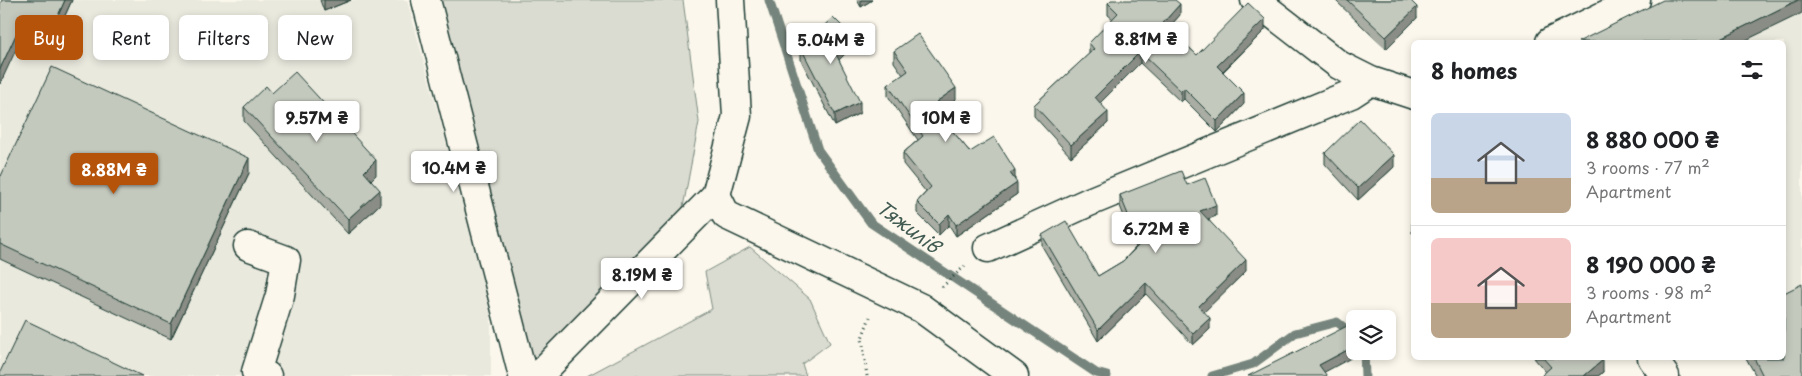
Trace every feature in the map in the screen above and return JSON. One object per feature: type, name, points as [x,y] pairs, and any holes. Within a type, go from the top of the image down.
[{"type":"street","points":[[426,0],[523,376]]},
{"type":"street","points":[[538,376],[716,195],[736,116],[730,0]]},
{"type":"street","points":[[1255,0],[1339,65],[1371,81],[1411,94]]},
{"type":"street","points":[[1554,40],[1636,0]]},
{"type":"street","points":[[988,248],[1089,202],[1351,94],[1371,81]]},
{"type":"street","points":[[716,195],[726,215],[921,308],[1014,376]]},
{"type":"street","points":[[248,246],[286,260],[280,295],[259,375]]},
{"type":"street","points":[[1654,360],[1666,376]]},
{"type":"path","points":[[945,285],[964,268]]},
{"type":"path","points":[[867,376],[862,338],[868,318],[877,316]]},
{"type":"shaded area","points":[[8,0],[407,0],[491,305],[491,376],[0,376],[0,18]]},
{"type":"shaded area","points":[[426,0],[683,0],[699,122],[678,234],[523,376]]},
{"type":"shaded area","points":[[1802,0],[1802,376],[1786,360],[1786,40],[1600,40]]},
{"type":"shaded area","points":[[750,247],[810,299],[830,343],[802,364],[806,376],[587,376],[712,309],[705,272]]},
{"type":"building","points":[[2,0],[65,0],[58,15],[15,15],[15,37],[0,69],[0,4]]},
{"type":"building","points":[[1111,0],[1175,0],[1180,4],[1163,23],[1197,55],[1248,3],[1265,19],[1217,66],[1244,93],[1217,121],[1184,88],[1181,91],[1140,52],[1095,97],[1108,112],[1071,145],[1034,105],[1094,49],[1089,43],[1118,13],[1108,3]]},
{"type":"building","points":[[1347,0],[1410,0],[1417,7],[1386,37]]},
{"type":"building","points":[[1663,0],[1798,0],[1717,40],[1582,40]]},
{"type":"building","points":[[833,17],[852,36],[835,52],[860,102],[835,114],[801,48]]},
{"type":"building","points":[[918,34],[956,88],[936,102],[944,113],[940,116],[970,152],[994,137],[1015,170],[1010,173],[1017,183],[956,225],[949,214],[939,224],[917,202],[931,187],[903,153],[923,136],[888,85],[908,71],[894,51]]},
{"type":"building","points":[[52,67],[249,158],[171,324],[0,244],[0,176]]},
{"type":"building","points":[[295,72],[376,160],[364,172],[380,190],[348,219],[244,107],[266,86],[272,93]]},
{"type":"building","points":[[1360,119],[1394,155],[1358,188],[1325,153]]},
{"type":"building","points":[[1181,171],[1187,185],[1205,178],[1216,205],[1200,211],[1246,260],[1199,306],[1210,318],[1193,334],[1146,283],[1098,330],[1042,235],[1066,221],[1098,276],[1123,261],[1140,244],[1120,195]]},
{"type":"building","points":[[1802,284],[1802,376],[1763,376],[1755,360],[1786,360],[1786,292]]},
{"type":"building","points":[[25,320],[142,376],[0,376],[0,372]]},
{"type":"building","points":[[1346,327],[1346,351],[1319,365],[1327,376],[1248,376]]},
{"type":"building","points":[[1545,360],[1603,360],[1584,376],[1542,376],[1551,367]]},
{"type":"waterway","name":"Тяжилів","points":[[769,0],[818,150],[871,223],[1096,373],[1107,376]]},
{"type":"waterway","name":"Тяжилів","points":[[1212,376],[1253,364],[1295,333],[1337,322],[1346,329]]},
{"type":"waterway","name":"Тяжилів","points":[[1364,360],[1365,376]]}]
